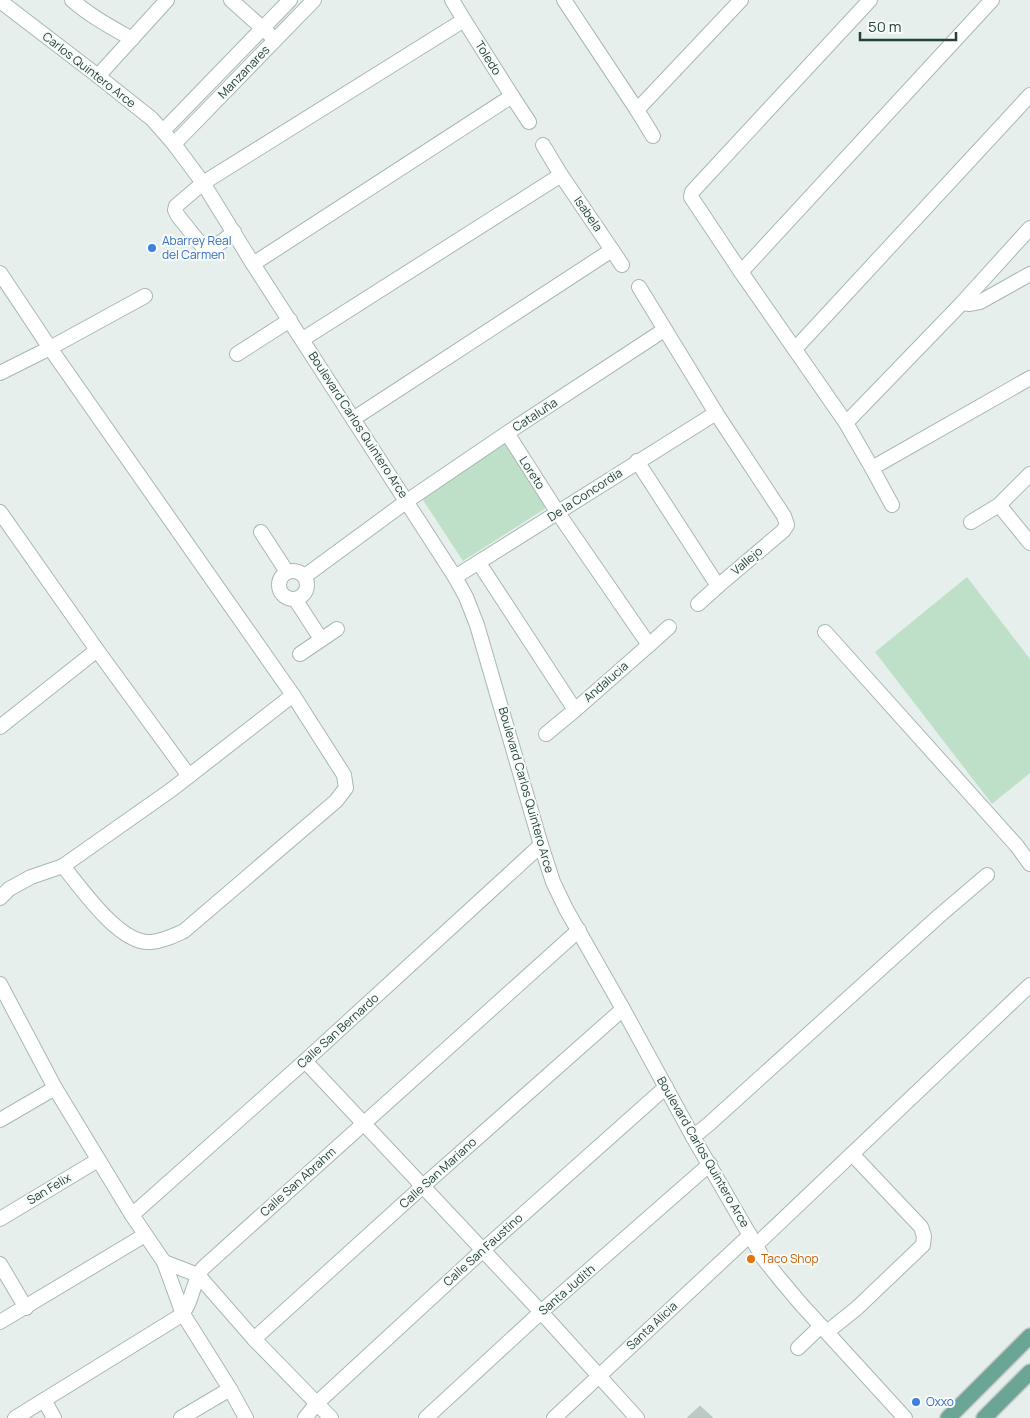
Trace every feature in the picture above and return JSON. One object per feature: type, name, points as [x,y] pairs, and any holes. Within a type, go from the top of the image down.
[{"type":"main road","points":[[948,1418],[1030,1336]]},
{"type":"main road","points":[[984,1418],[1030,1372]]},
{"type":"street","points":[[72,0],[98,19],[132,39]]},
{"type":"street","points":[[98,76],[168,0]]},
{"type":"street","points":[[231,0],[276,40]]},
{"type":"street","name":"Manzanares","points":[[163,131],[290,0]]},
{"type":"street","name":"Manzanares","points":[[174,144],[314,0]]},
{"type":"street","name":"Toledo","points":[[452,0],[529,122]]},
{"type":"street","points":[[564,0],[653,136]]},
{"type":"street","points":[[637,110],[741,0]]},
{"type":"street","points":[[870,0],[690,194],[741,272],[846,423],[892,505]]},
{"type":"street","points":[[741,272],[992,0]]},
{"type":"street","name":"Carlos Quintero Arce","points":[[0,1],[152,119],[174,144]]},
{"type":"street","points":[[234,232],[215,246],[208,249],[202,248],[178,216],[175,210],[176,206],[204,183],[464,20]]},
{"type":"street","points":[[795,349],[1030,95]]},
{"type":"street","points":[[253,264],[512,96]]},
{"type":"street","name":"Boulevard Carlos Quintero Arce","points":[[174,144],[204,183],[253,264],[407,501],[466,596],[478,625],[553,882],[566,909],[623,1008],[693,1137],[763,1258],[778,1278],[905,1418]]},
{"type":"street","name":"Isabela","points":[[543,145],[622,265]]},
{"type":"street","points":[[303,339],[561,175]]},
{"type":"street","points":[[846,423],[962,304],[1030,228]]},
{"type":"street","points":[[353,419],[612,250]]},
{"type":"street","points":[[0,273],[50,348],[293,695],[344,775],[346,788],[336,801],[184,930],[167,939],[149,942],[132,938],[112,924],[63,866]]},
{"type":"street","points":[[962,304],[980,302],[1030,274]]},
{"type":"street","points":[[639,287],[716,412]]},
{"type":"street","points":[[0,372],[50,348],[145,296]]},
{"type":"street","points":[[237,354],[290,320]]},
{"type":"street","name":"Cataluña","points":[[305,576],[407,501],[664,330]]},
{"type":"street","points":[[872,468],[1030,378]]},
{"type":"street","name":"De la Concordia","points":[[455,577],[716,412]]},
{"type":"street","name":"Vallejo","points":[[716,412],[784,516],[787,525],[783,531],[718,586]]},
{"type":"street","name":"Loreto","points":[[507,434],[558,513]]},
{"type":"street","points":[[637,461],[718,586],[698,604]]},
{"type":"street","points":[[971,522],[999,505],[1030,474]]},
{"type":"street","points":[[999,505],[1030,543]]},
{"type":"street","points":[[0,512],[189,776]]},
{"type":"street","points":[[558,513],[649,645]]},
{"type":"street","points":[[261,532],[287,572]]},
{"type":"street","name":"Andalucia","points":[[479,563],[575,710],[670,627]]},
{"type":"street","points":[[296,571],[305,576],[307,580],[304,594],[295,599],[286,597],[280,589],[280,579],[287,572],[296,571]]},
{"type":"street","points":[[295,599],[321,639]]},
{"type":"street","points":[[300,654],[337,629]]},
{"type":"street","points":[[825,632],[1017,846],[1030,864]]},
{"type":"street","points":[[0,727],[97,650]]},
{"type":"street","points":[[0,898],[9,889],[31,877],[63,866],[189,776],[293,695]]},
{"type":"street","points":[[546,734],[575,710]]},
{"type":"street","name":"Calle San Bernardo","points":[[132,1215],[305,1061],[541,845]]},
{"type":"street","points":[[693,1137],[939,916],[988,875]]},
{"type":"street","name":"Calle San Abrahm","points":[[183,1314],[198,1275],[206,1265],[578,930]]},
{"type":"street","points":[[0,984],[55,1088],[132,1215],[164,1262],[183,1314],[246,1418]]},
{"type":"street","name":"Santa Alicia","points":[[554,1418],[599,1376],[852,1154],[1030,986]]},
{"type":"street","name":"Calle San Mariano","points":[[254,1338],[623,1008]]},
{"type":"street","points":[[305,1061],[541,1312],[637,1418]]},
{"type":"street","name":"Calle San Faustino","points":[[305,1418],[317,1403],[483,1250],[666,1087]]},
{"type":"street","points":[[0,1120],[55,1088]]},
{"type":"street","points":[[798,1348],[857,1308],[923,1245],[924,1236],[921,1227],[852,1154]]},
{"type":"street","name":"San Felix","points":[[0,1219],[98,1160]]},
{"type":"street","name":"Santa Judith","points":[[426,1418],[541,1312],[710,1164]]},
{"type":"street","points":[[0,1322],[26,1308],[145,1234]]},
{"type":"street","points":[[164,1262],[198,1275],[254,1338],[331,1418]]},
{"type":"street","points":[[0,1264],[26,1308]]},
{"type":"street","points":[[15,1418],[183,1314]]},
{"type":"street","points":[[182,1418],[230,1389]]},
{"type":"street","points":[[44,1400],[54,1418]]},
{"type":"green space","points":[[504,441],[546,508],[463,561],[421,497]]},
{"type":"green space","points":[[967,577],[1030,659],[1030,773],[992,804],[875,652]]},
{"type":"building","points":[[700,1406],[713,1418],[687,1418]]},
{"type":"place","name":"Abarrey Real del Carmen","points":[[152,248]]},
{"type":"place","name":"Taco Shop","points":[[751,1259]]},
{"type":"place","name":"Oxxo","points":[[916,1402]]}]
